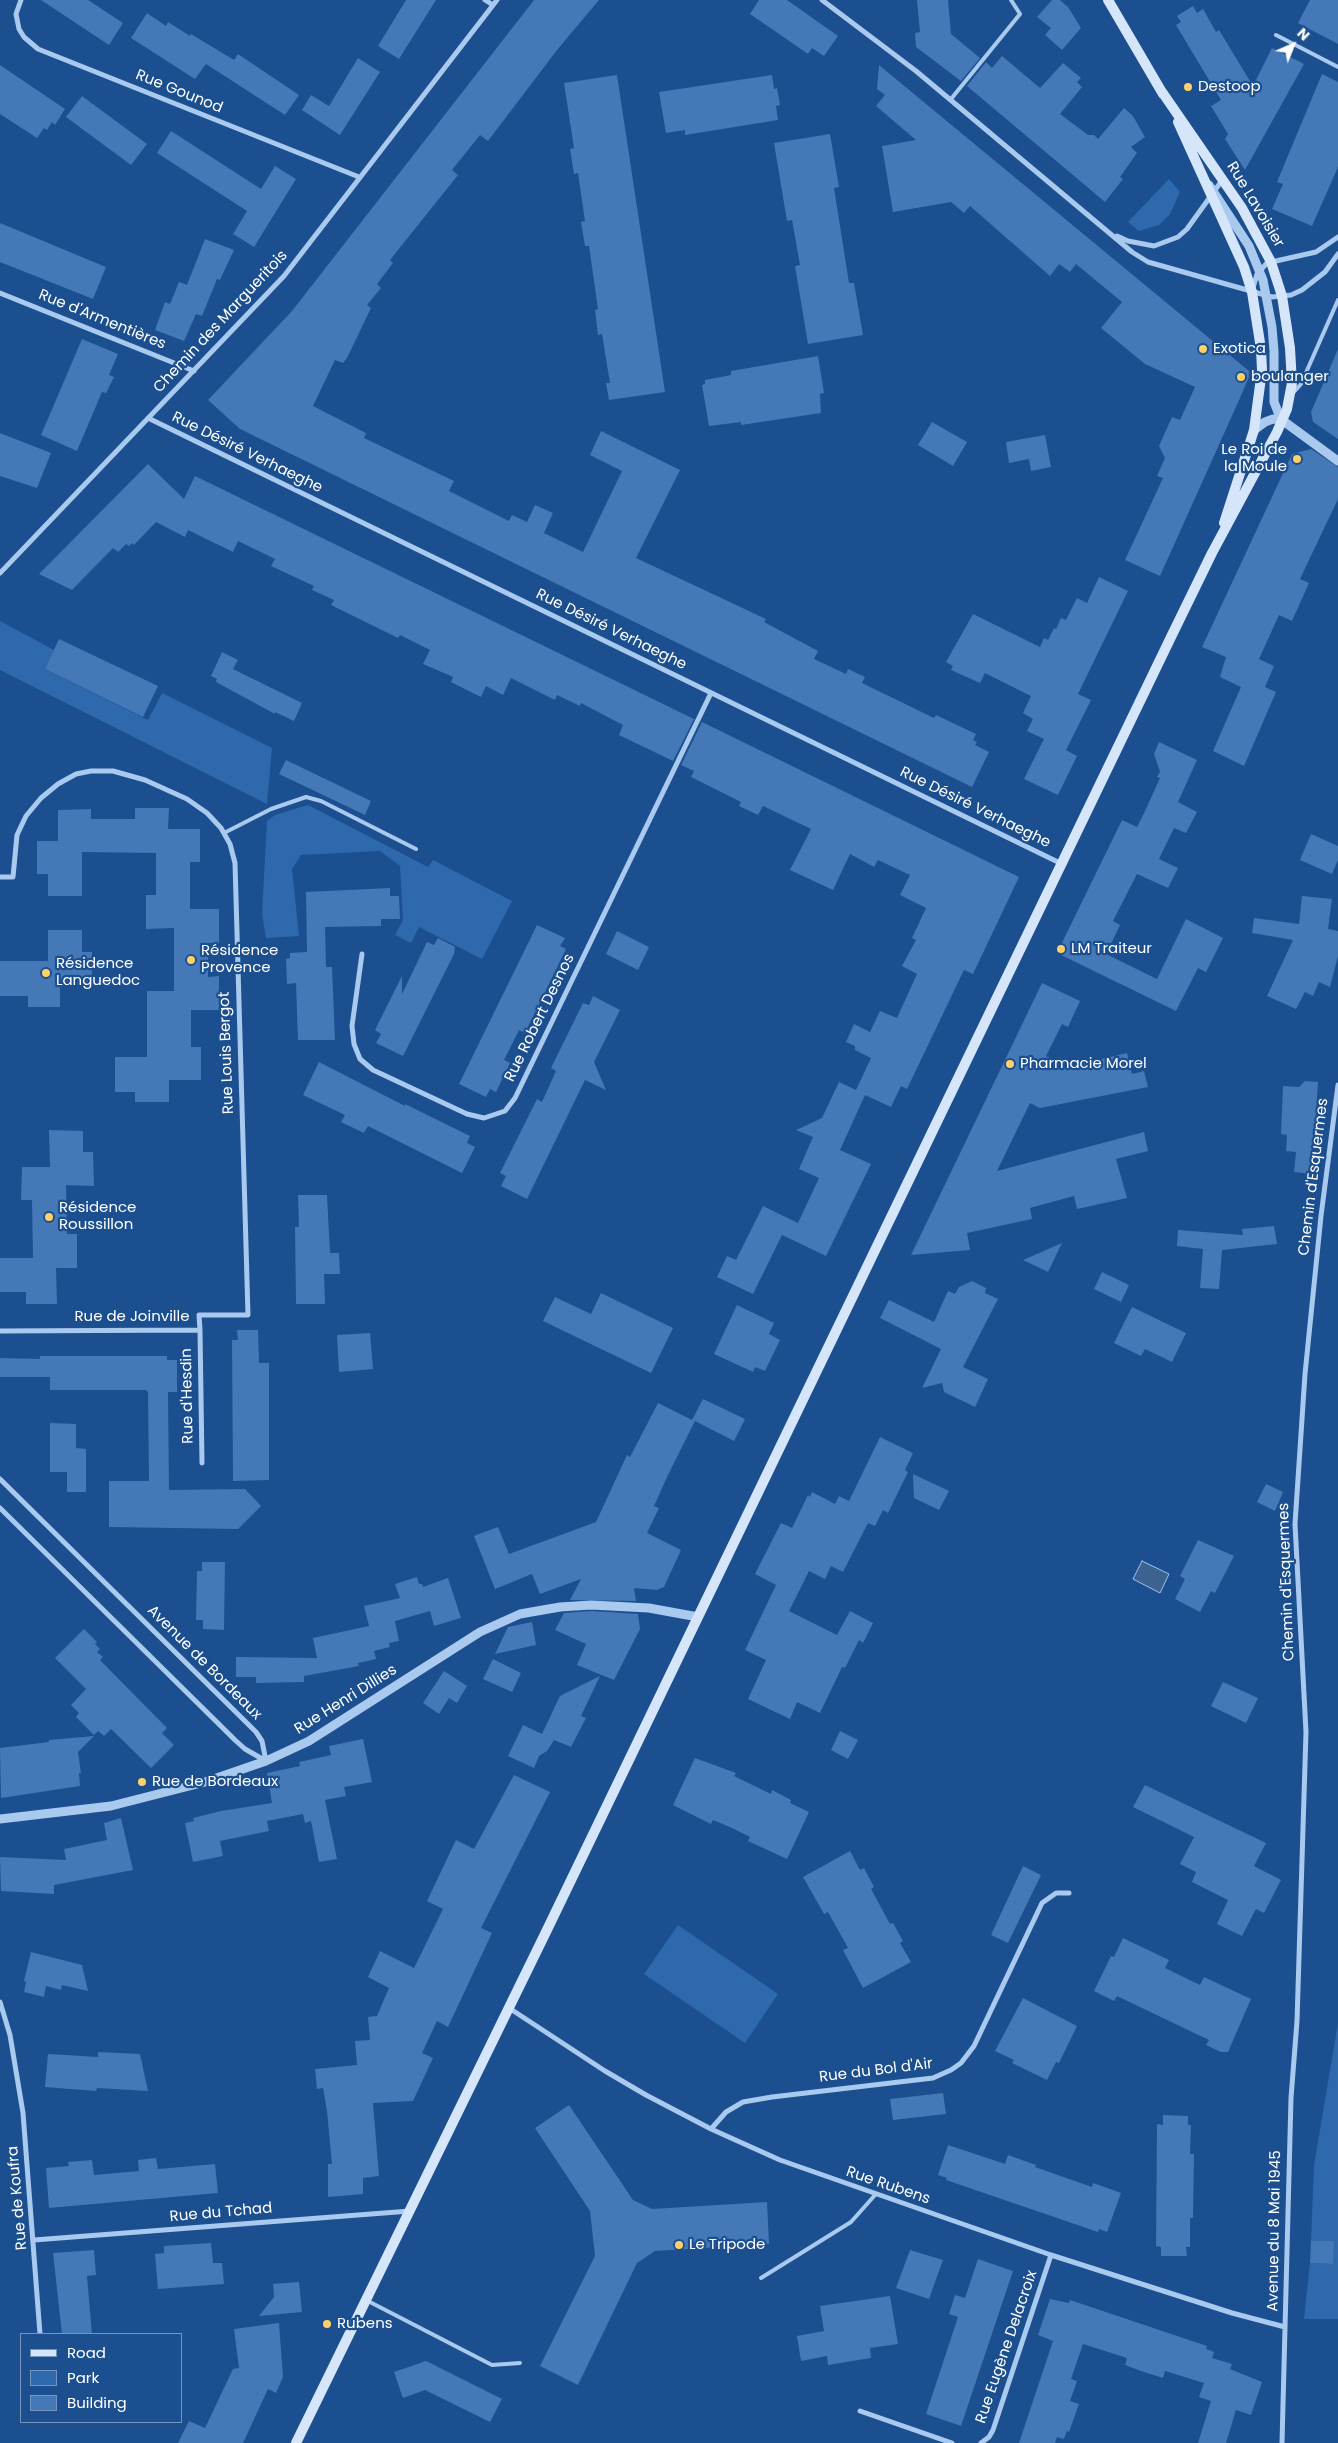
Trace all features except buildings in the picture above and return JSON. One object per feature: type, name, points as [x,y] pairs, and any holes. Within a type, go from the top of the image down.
[{"type":"main road","name":"Rue Lavoisier","points":[[1108,0],[1160,88],[1213,193],[1244,267],[1258,321],[1262,370],[1254,430],[1238,482],[1212,553]]},
{"type":"main road","name":"Rue Lavoisier","points":[[1160,88],[1224,178],[1252,224],[1271,262],[1282,296],[1291,366],[1290,397],[1282,420]]},
{"type":"main road","points":[[296,2443],[509,2008],[1212,553],[1254,477],[1282,420]]},
{"type":"street","points":[[485,0],[493,5]]},
{"type":"street","name":"Chemin des Margueritois","points":[[0,573],[284,276],[497,0]]},
{"type":"street","points":[[822,0],[950,99],[1132,252],[1148,262],[1267,297],[1296,293],[1312,284],[1338,254]]},
{"type":"street","name":"Rue Gounod","points":[[20,3],[16,21],[19,29],[38,49],[359,177]]},
{"type":"street","points":[[1112,234],[1128,242],[1142,245],[1154,246],[1167,243],[1188,230],[1224,178]]},
{"type":"street","name":"Rue Lavoisier","points":[[1213,193],[1244,236],[1259,270],[1267,297],[1274,351],[1274,402],[1282,420]]},
{"type":"street","points":[[1252,292],[1259,270],[1271,262],[1316,252],[1338,237]]},
{"type":"street","name":"Rue d'Armentières","points":[[0,293],[194,371]]},
{"type":"street","name":"Rue Désiré Verhaeghe","points":[[148,418],[1062,864]]},
{"type":"street","points":[[1254,430],[1273,419],[1282,420],[1338,461]]},
{"type":"street","name":"Rue Robert Desnos","points":[[362,954],[352,1026],[354,1044],[360,1059],[373,1070],[467,1114],[484,1118],[505,1111],[515,1098],[711,693]]},
{"type":"street","name":"Rue Louis Bergot","points":[[0,877],[13,877],[17,835],[26,816],[41,798],[58,784],[83,773],[113,771],[168,789],[207,813],[224,833],[230,844],[235,863],[248,1315]]},
{"type":"street","name":"Chemin d'Esquermes","points":[[1297,2020],[1306,1732],[1295,1524],[1305,1374],[1321,1216],[1338,1085]]},
{"type":"street","name":"Rue de Joinville","points":[[0,1331],[200,1330],[199,1315],[248,1315]]},
{"type":"street","name":"Rue d'Hesdin","points":[[200,1330],[202,1463]]},
{"type":"street","name":"Avenue de Bordeaux","points":[[0,1479],[256,1732],[262,1741],[266,1761]]},
{"type":"street","points":[[0,1508],[235,1740],[245,1749],[266,1761]]},
{"type":"street","name":"Rue Henri Dillies","points":[[0,1819],[111,1806],[205,1782],[266,1761],[309,1741],[480,1632],[520,1614],[560,1606],[591,1605],[649,1608],[698,1617]]},
{"type":"street","name":"Rue du Bol d'Air","points":[[711,2129],[726,2112],[743,2102],[933,2078],[951,2070],[961,2063],[974,2046],[1042,1903],[1056,1893],[1069,1894]]},
{"type":"street","name":"Rue de Koufra","points":[[0,2002],[19,2083],[34,2240],[40,2333]]},
{"type":"street","name":"Rue Rubens","points":[[509,2008],[605,2071],[711,2129],[780,2160],[875,2195],[1051,2255],[1232,2313],[1285,2327]]},
{"type":"street","name":"Avenue du 8 Mai 1945","points":[[1282,2443],[1291,2098],[1297,2020]]},
{"type":"street","name":"Rue du Tchad","points":[[34,2240],[410,2211]]},
{"type":"street","name":"Rue Eugène Delacroix","points":[[981,2443],[990,2437],[993,2430],[1051,2255]]},
{"type":"street","points":[[860,2412],[952,2443]]},
{"type":"lane","points":[[950,99],[1020,14],[1012,0]]},
{"type":"lane","points":[[1276,35],[1338,67]]},
{"type":"lane","points":[[1290,397],[1301,384],[1338,300]]},
{"type":"lane","points":[[224,833],[271,809],[306,797],[321,801],[416,849]]},
{"type":"lane","points":[[761,2278],[851,2222],[875,2195]]},
{"type":"lane","points":[[366,2300],[492,2365],[520,2363]]},
{"type":"green space","points":[[1169,179],[1180,192],[1170,214],[1159,225],[1139,231],[1128,222]]},
{"type":"green space","points":[[0,621],[54,650],[45,669],[148,720],[162,693],[272,748],[267,804],[0,670]]},
{"type":"green space","points":[[308,805],[428,867],[433,860],[512,901],[482,959],[419,927],[411,943],[395,935],[403,920],[400,866],[380,851],[301,855],[292,869],[299,936],[266,938],[262,914],[267,821],[275,815]]},
{"type":"green space","points":[[678,1925],[778,1994],[745,2043],[644,1974]]},
{"type":"green space","points":[[1338,2023],[1338,2319],[1304,2319],[1310,2263],[1333,2264],[1333,2242],[1311,2241],[1314,2165]]},
{"type":"shaded area","points":[[1142,1561],[1169,1574],[1160,1593],[1133,1579]]},
{"type":"place","name":"Destoop","points":[[1188,87]]},
{"type":"place","name":"Exotica","points":[[1203,349]]},
{"type":"place","name":"boulanger","points":[[1241,377]]},
{"type":"place","name":"Le Roi de la Moule","points":[[1297,459]]},
{"type":"place","name":"LM Traiteur","points":[[1061,949]]},
{"type":"place","name":"Résidence Provence","points":[[191,960]]},
{"type":"place","name":"Résidence Languedoc","points":[[46,973]]},
{"type":"place","name":"Pharmacie Morel","points":[[1010,1064]]},
{"type":"place","name":"Résidence Roussillon","points":[[49,1217]]},
{"type":"place","name":"Rue de Bordeaux","points":[[142,1782]]},
{"type":"place","name":"Le Tripode","points":[[679,2245]]},
{"type":"place","name":"Rubens","points":[[327,2324]]}]
